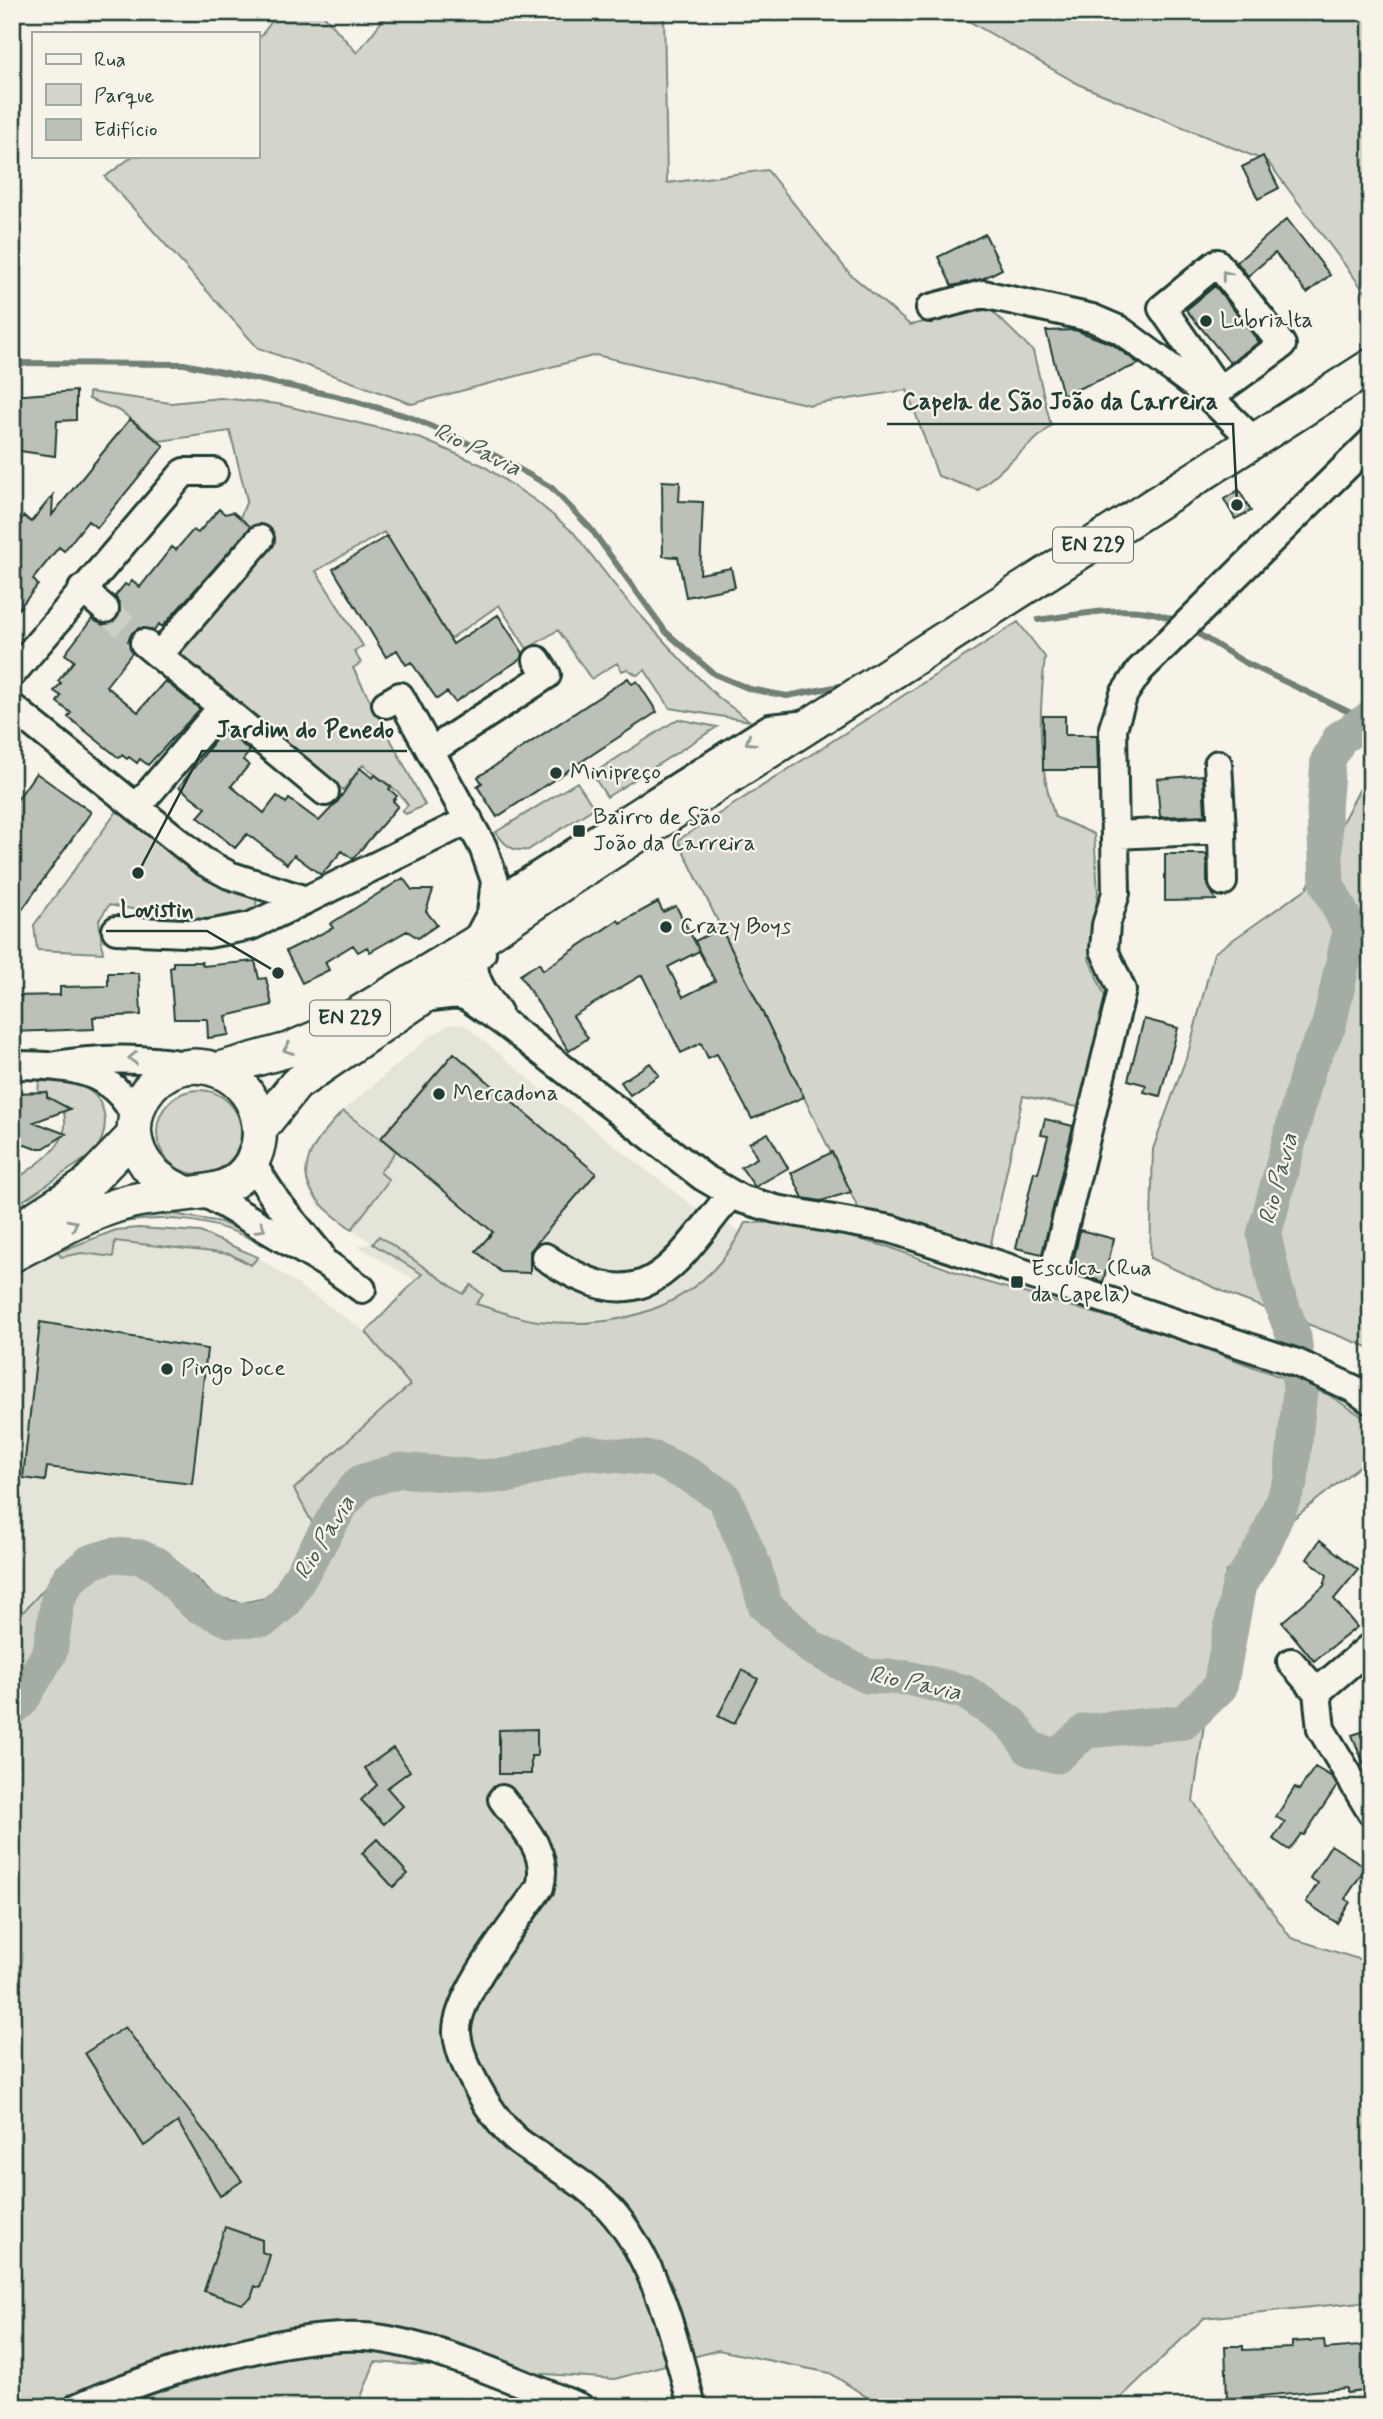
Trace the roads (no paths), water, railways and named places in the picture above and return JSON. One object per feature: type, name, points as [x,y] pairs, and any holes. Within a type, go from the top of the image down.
[{"type":"main road","name":"EN 229","points":[[12,1233],[85,1186],[134,1126],[141,1100],[152,1085],[167,1074],[208,1069],[288,1050],[321,1035],[478,948],[640,836],[1371,366]]},
{"type":"main road","name":"EN 229","points":[[251,1162],[260,1129],[296,1084],[425,998],[478,948]]},
{"type":"main road","points":[[208,1069],[230,1077],[247,1093],[258,1113],[260,1129]]},
{"type":"main road","points":[[134,1126],[138,1155],[149,1172],[165,1185],[194,1192]]},
{"type":"main road","points":[[12,1255],[103,1210],[148,1197],[194,1192],[231,1183],[251,1162]]},
{"type":"street","points":[[1214,394],[1282,345],[1217,263],[1162,308],[1214,394],[1254,442]]},
{"type":"street","points":[[930,308],[983,294],[1092,318],[1120,330],[1214,394]]},
{"type":"street","points":[[1051,1282],[1122,990],[1104,950],[1106,925],[1116,893],[1113,728],[1124,694],[1140,670],[1371,442]]},
{"type":"street","points":[[12,674],[184,471],[214,472]]},
{"type":"street","points":[[260,539],[152,649],[325,792]]},
{"type":"street","points":[[82,589],[104,609]]},
{"type":"street","points":[[431,751],[547,676],[537,660]]},
{"type":"street","points":[[386,704],[400,696],[483,847],[495,881],[491,913],[474,962],[479,987],[507,1025]]},
{"type":"street","points":[[12,707],[203,861],[251,883],[306,900]]},
{"type":"street","points":[[137,807],[222,707]]},
{"type":"street","points":[[491,913],[507,895],[770,729],[815,723]]},
{"type":"street","points":[[1218,764],[1223,882]]},
{"type":"street","points":[[116,930],[208,934],[251,926],[469,820]]},
{"type":"street","points":[[1115,835],[1222,830]]},
{"type":"street","points":[[483,847],[509,868],[539,874]]},
{"type":"street","points":[[425,998],[456,994],[467,998],[507,1025],[703,1177],[730,1194],[776,1209],[891,1229],[1294,1362],[1354,1389],[1371,1401]]},
{"type":"street","points":[[50,1066],[87,1059],[144,1058],[208,1069]]},
{"type":"street","points":[[12,1065],[50,1066],[94,1074],[116,1088],[127,1101],[134,1126]]},
{"type":"street","points":[[251,1162],[277,1202],[330,1266]]},
{"type":"street","points":[[194,1192],[330,1266],[362,1289]]},
{"type":"street","points":[[545,1257],[576,1278],[608,1286],[634,1287],[658,1279],[676,1263],[730,1194]]},
{"type":"street","points":[[1317,1692],[1371,1646]]},
{"type":"street","points":[[1291,1662],[1317,1692],[1321,1729],[1371,1812]]},
{"type":"street","points":[[502,1799],[540,1852],[544,1871],[540,1887],[470,1988],[457,2031],[463,2061],[485,2101],[516,2139],[596,2195],[617,2217],[644,2261],[679,2354],[692,2407]]},
{"type":"street","points":[[78,2407],[134,2382],[257,2350],[327,2338],[386,2339],[445,2353],[580,2407]]},
{"type":"waterway","name":"Rio Pavia","points":[[12,363],[184,364],[336,396],[410,417],[494,455],[551,487],[591,529],[666,632],[714,674],[750,689],[787,696],[845,685]]},
{"type":"waterway","name":"Rio Pavia","points":[[1038,620],[1128,610],[1163,616],[1179,623]]},
{"type":"waterway","name":"Rio Pavia","points":[[1192,630],[1244,662],[1368,721]]},
{"type":"waterway","name":"Rio Pavia","points":[[12,1709],[21,1701],[50,1652],[58,1599],[68,1580],[90,1562],[113,1555],[140,1557],[158,1565],[195,1604],[230,1620],[265,1619],[286,1601],[342,1504],[361,1482],[400,1470],[479,1477],[511,1475],[582,1452],[655,1459],[687,1474],[724,1497],[754,1566],[765,1605],[812,1648],[867,1676],[908,1678],[965,1692],[1011,1723],[1030,1749],[1057,1756],[1086,1731],[1184,1722],[1220,1687],[1239,1585],[1265,1543],[1291,1480],[1300,1390],[1294,1337],[1276,1290],[1264,1235],[1309,1067],[1329,1025],[1350,930],[1327,884],[1324,810],[1328,760],[1340,738],[1371,718]]},
{"type":"tunnel","points":[[105,609],[144,643]]},
{"type":"place","name":"Lubrialta","points":[[1206,321]]},
{"type":"place","name":"Capela de São João da Carreira","points":[[1237,505]]},
{"type":"place","name":"Minipreço","points":[[556,773]]},
{"type":"place","name":"Bairro de São João da Carreira","points":[[579,831]]},
{"type":"place","name":"Jardim do Penedo","points":[[138,873]]},
{"type":"place","name":"Crazy Boys","points":[[666,927]]},
{"type":"place","name":"Lovistin","points":[[278,973]]},
{"type":"place","name":"Mercadona","points":[[439,1094]]},
{"type":"place","name":"Esculca (Rua da Capela)","points":[[1017,1282]]},
{"type":"place","name":"Pingo Doce","points":[[167,1369]]}]
